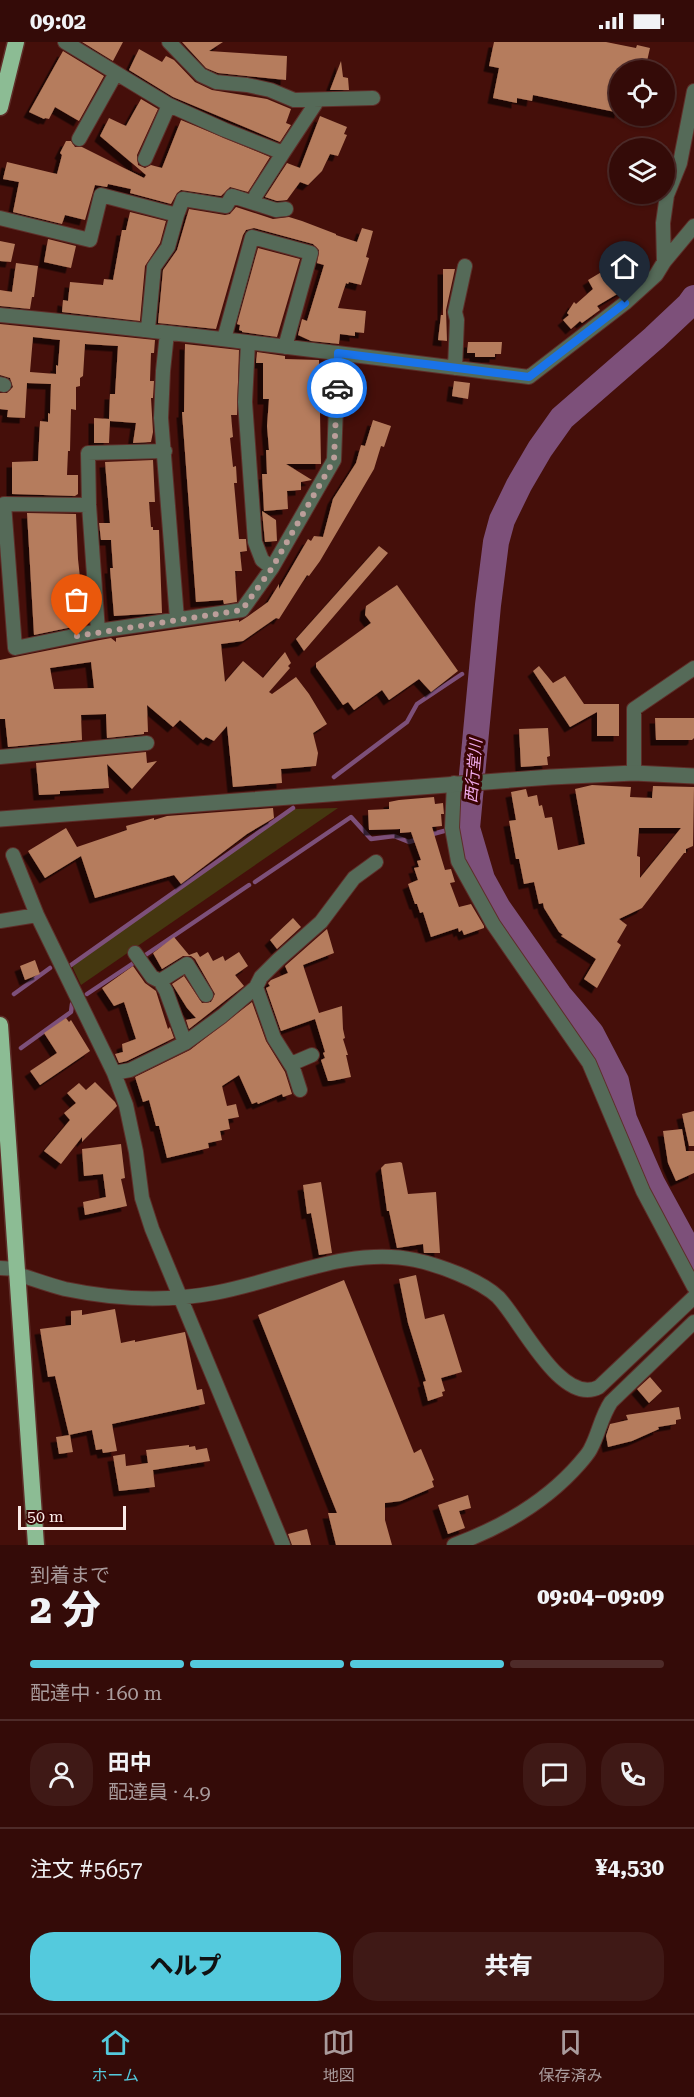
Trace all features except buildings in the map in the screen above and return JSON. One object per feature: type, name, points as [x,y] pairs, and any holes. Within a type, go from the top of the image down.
[{"type":"highway","points":[[1,99],[15,42]]},
{"type":"highway","points":[[0,1025],[11,1270],[36,1545]]},
{"type":"street","points":[[65,42],[169,105],[283,153]]},
{"type":"street","points":[[169,42],[201,75],[216,82],[270,90],[294,100],[373,98]]},
{"type":"street","points":[[79,139],[117,73]]},
{"type":"street","points":[[664,262],[663,223],[667,195],[680,163],[694,91]]},
{"type":"street","points":[[256,195],[318,100]]},
{"type":"street","points":[[145,159],[169,105]]},
{"type":"street","points":[[0,218],[90,240],[101,195],[177,215]]},
{"type":"street","points":[[148,329],[154,267],[168,247],[183,199],[226,206],[232,196],[276,210],[286,209]]},
{"type":"street","points":[[0,315],[148,329],[248,344],[529,377],[625,303],[656,275],[694,226]]},
{"type":"street","points":[[224,339],[252,237],[311,253],[285,347]]},
{"type":"street","points":[[455,368],[457,320],[455,312],[465,266]]},
{"type":"street","points":[[167,333],[161,418],[177,619]]},
{"type":"street","points":[[248,344],[245,402],[255,542],[262,560],[272,568]]},
{"type":"street","points":[[89,505],[4,504],[6,575],[15,648],[98,631],[242,610],[272,568],[334,460],[338,353]]},
{"type":"street","points":[[98,631],[89,505],[88,453],[165,451]]},
{"type":"street","points":[[634,773],[634,709],[694,668]]},
{"type":"street","points":[[0,757],[147,742]]},
{"type":"street","points":[[0,819],[484,781],[634,773],[694,776]]},
{"type":"street","points":[[457,783],[452,828],[459,861],[475,895],[493,924],[589,1063],[643,1191],[694,1287]]},
{"type":"street","points":[[13,855],[37,915],[114,1073],[126,1105],[136,1152],[142,1198],[152,1229],[283,1545]]},
{"type":"street","points":[[114,1073],[130,1070],[185,1043],[222,1016],[256,987],[261,977],[321,922],[354,878],[376,861]]},
{"type":"street","points":[[0,921],[37,915]]},
{"type":"street","points":[[135,953],[152,977],[160,981],[166,991],[185,1043]]},
{"type":"street","points":[[160,981],[187,964],[206,995]]},
{"type":"street","points":[[256,987],[273,1038],[291,1064],[300,1090]]},
{"type":"street","points":[[291,1064],[312,1055]]},
{"type":"street","points":[[11,1270],[64,1288],[96,1294],[151,1299],[213,1294],[336,1262],[386,1256],[416,1260],[457,1274],[498,1297],[565,1382],[579,1389],[592,1390],[599,1387],[693,1302]]},
{"type":"street","points":[[453,1545],[483,1534],[536,1503],[570,1474],[591,1449],[603,1414],[611,1402],[694,1322]]},
{"type":"shaded area","points":[[338,808],[81,985],[72,966],[294,809]]},
{"type":"waterway","name":"西行堂川","points":[[694,298],[654,338],[562,418],[540,449],[502,520],[496,542],[488,605],[467,828],[482,879],[498,908],[559,995],[591,1033],[616,1081],[624,1119],[652,1183],[694,1260]]},
{"type":"waterway","points":[[334,777],[407,722],[417,704],[462,674]]},
{"type":"waterway","points":[[71,965],[293,808]]},
{"type":"waterway","points":[[255,882],[351,817],[371,839],[394,836],[409,842],[418,839]]},
{"type":"waterway","points":[[429,835],[444,831]]},
{"type":"waterway","points":[[144,956],[249,885]]},
{"type":"waterway","points":[[87,994],[135,962]]},
{"type":"waterway","points":[[14,994],[50,968]]},
{"type":"waterway","points":[[21,1048],[71,1012],[72,1004]]},
{"type":"way so far","points":[[77,636],[242,610],[272,568],[334,460],[337,388]]},
{"type":"route","points":[[337,388],[338,353],[529,377],[625,303]]}]
